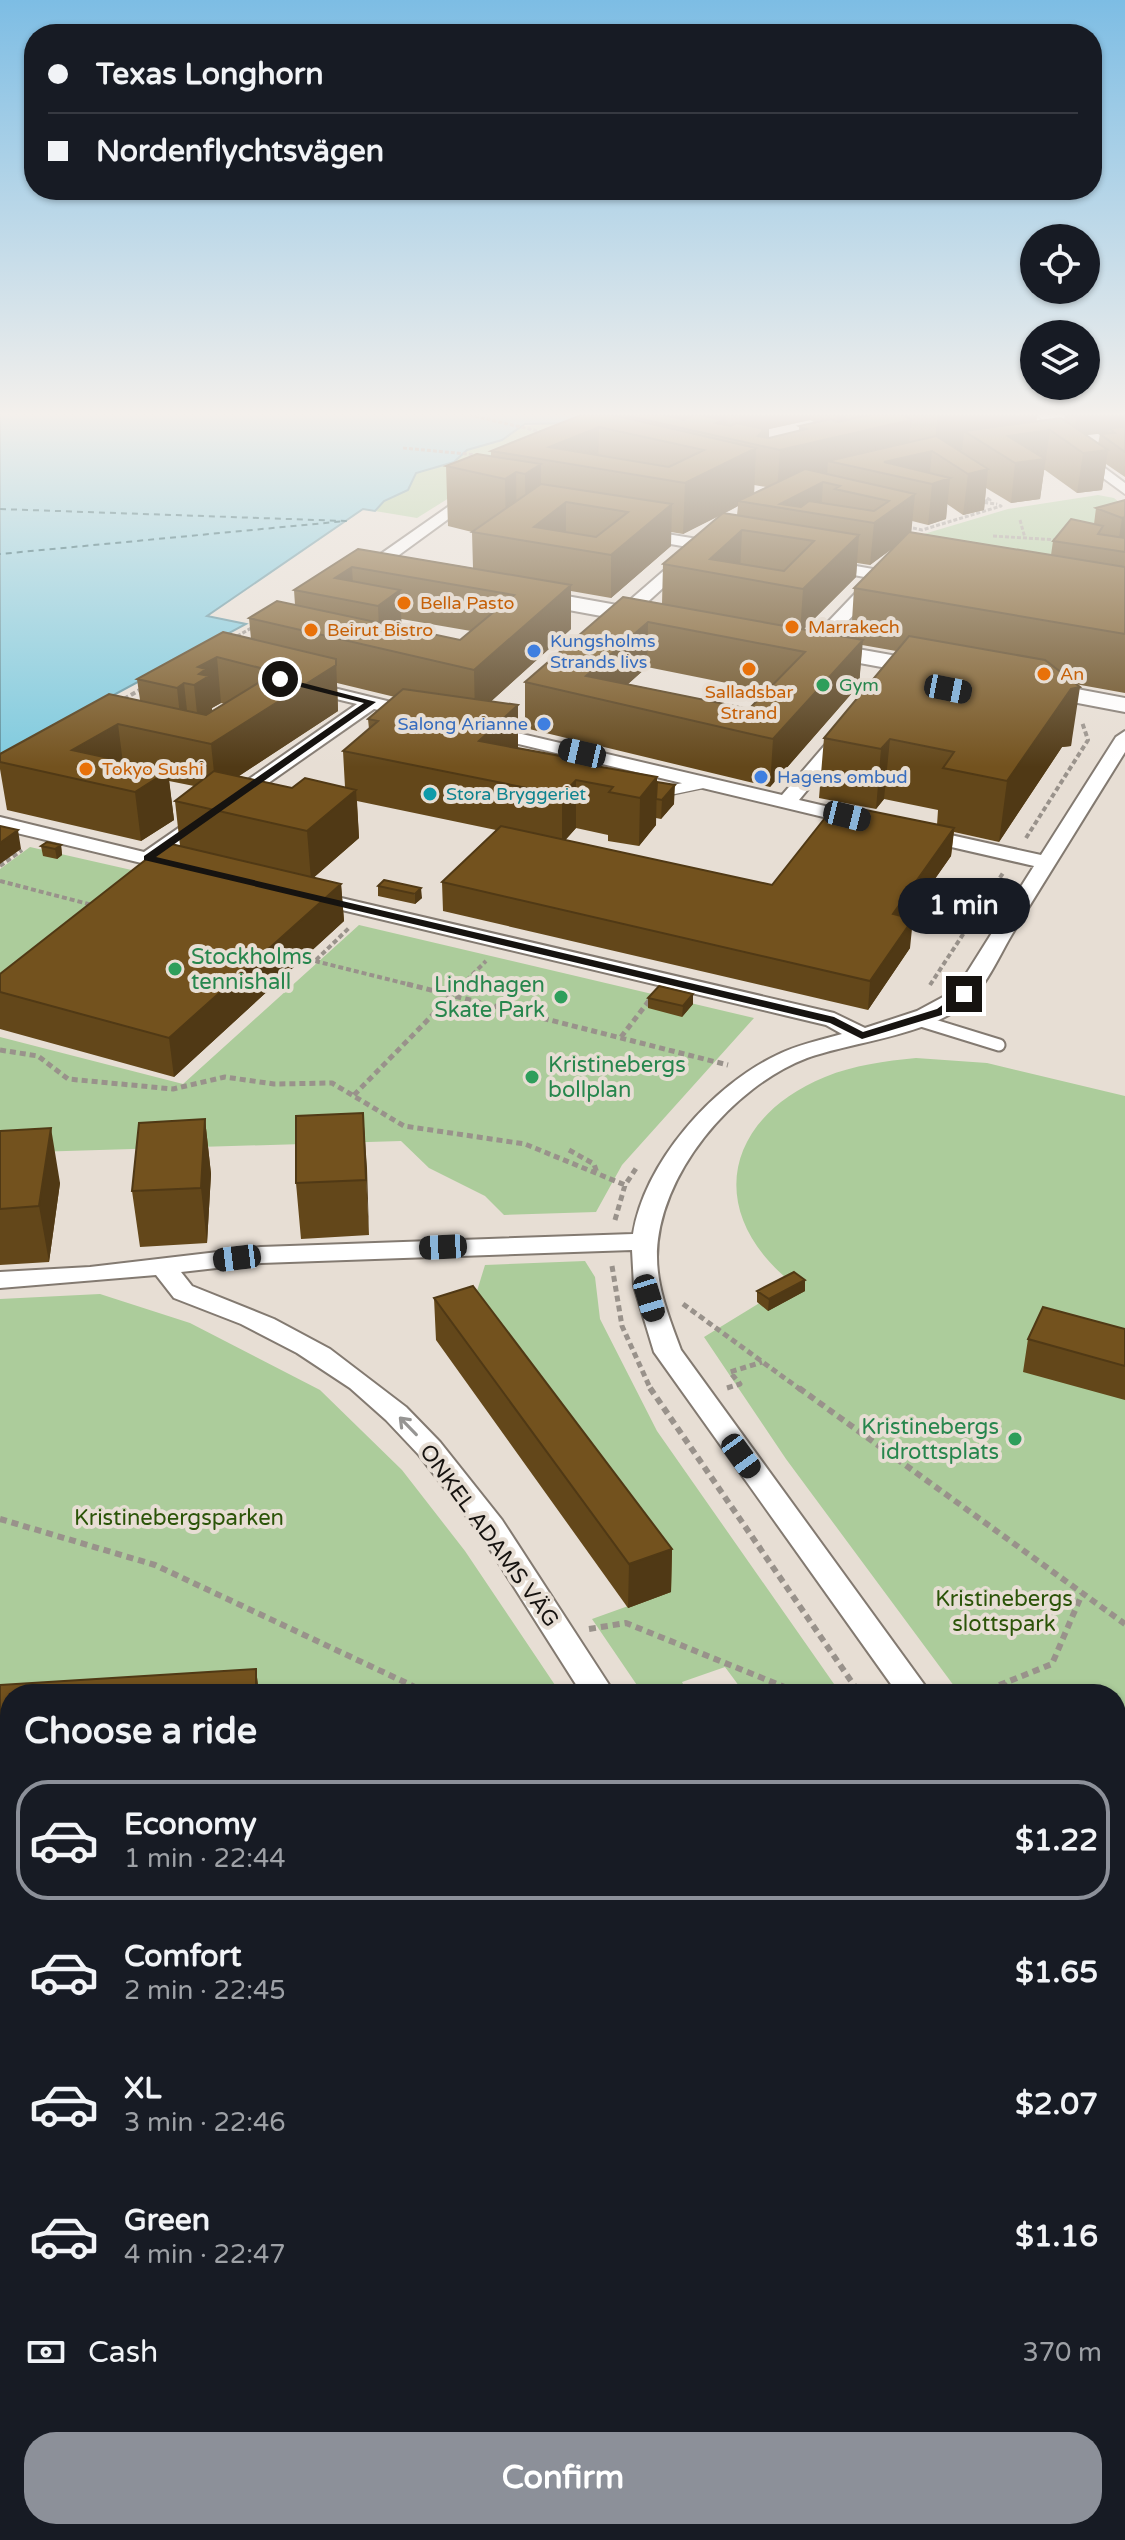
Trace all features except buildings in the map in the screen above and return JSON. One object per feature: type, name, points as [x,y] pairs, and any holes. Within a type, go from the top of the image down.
[{"type":"street","points":[[382,570],[429,530]]},
{"type":"street","points":[[619,531],[737,550]]},
{"type":"street","points":[[612,625],[720,531]]},
{"type":"street","points":[[804,562],[913,580]]},
{"type":"street","points":[[800,651],[882,575]]},
{"type":"street","points":[[503,599],[612,625],[671,630]]},
{"type":"street","points":[[800,651],[955,682]]},
{"type":"street","points":[[280,679],[431,717]]},
{"type":"street","points":[[1125,705],[1008,692],[1125,722]]},
{"type":"street","points":[[148,858],[372,702]]},
{"type":"street","points":[[490,731],[512,712]]},
{"type":"street","points":[[787,802],[855,722]]},
{"type":"street","points":[[460,724],[877,824]]},
{"type":"street","points":[[908,1684],[679,1371],[657,1325],[649,1298],[644,1243],[648,1212],[676,1158],[717,1110],[753,1078],[796,1055],[941,1011],[964,994],[1125,737]]},
{"type":"street","points":[[0,823],[148,858],[181,869]]},
{"type":"street","points":[[907,831],[1048,863]]},
{"type":"street","points":[[285,891],[834,1020],[862,1036]]},
{"type":"street","points":[[0,1280],[165,1267],[261,1255],[612,1240],[644,1243]]},
{"type":"street","name":"ONKEL ADAMS VÄG","points":[[165,1267],[178,1289],[284,1334],[318,1353],[360,1382],[398,1416],[433,1452],[465,1495],[543,1603],[593,1684]]},
{"type":"lane","points":[[649,790],[665,792],[705,783]]},
{"type":"lane","points":[[918,1020],[999,1045]]},
{"type":"path","points":[[912,538],[922,530]]},
{"type":"path","points":[[1020,530],[1026,538]]},
{"type":"path","points":[[993,536],[1069,539]]},
{"type":"path","points":[[228,641],[255,626]]},
{"type":"path","points":[[121,701],[148,686]]},
{"type":"path","points":[[927,989],[1088,740],[1082,722],[1096,724]]},
{"type":"path","points":[[0,866],[33,842]]},
{"type":"path","points":[[0,881],[97,906]]},
{"type":"path","points":[[360,918],[315,961],[728,1065]]},
{"type":"path","points":[[354,1095],[495,951]]},
{"type":"path","points":[[621,1037],[659,989]]},
{"type":"path","points":[[0,1050],[31,1052],[48,1059],[68,1079],[173,1089],[225,1077],[274,1084],[332,1083],[404,1126],[525,1144],[625,1185]]},
{"type":"path","points":[[718,1073],[740,1058]]},
{"type":"path","points":[[569,1150],[594,1164],[597,1174]]},
{"type":"path","points":[[640,1163],[625,1185],[616,1208],[612,1240],[618,1311],[643,1378],[853,1684]]},
{"type":"path","points":[[681,1303],[1125,1624]]},
{"type":"path","points":[[725,1388],[740,1384],[730,1372],[763,1362]]},
{"type":"path","points":[[0,1512],[11,1520]]},
{"type":"path","points":[[0,1519],[155,1565],[409,1684]]},
{"type":"path","points":[[1004,1684],[1052,1664],[1082,1594]]},
{"type":"path","points":[[585,1630],[626,1623],[777,1684]]},
{"type":"green space","points":[[939,530],[1107,530],[1081,561],[917,536]]},
{"type":"green space","points":[[30,847],[158,876],[0,983],[0,869]]},
{"type":"green space","points":[[359,925],[754,1018],[622,1165],[596,1212],[504,1215],[485,1196],[429,1168],[401,1141],[0,1153],[0,1037],[183,1084]]},
{"type":"green space","name":"Kristinebergs idrottsplats","points":[[916,1058],[987,1063],[1125,1096],[1125,1684],[953,1684],[786,1459],[704,1337],[792,1283],[764,1256],[746,1227],[737,1198],[738,1170],[747,1142],[765,1117],[791,1095],[825,1077],[870,1064]]},
{"type":"green space","points":[[585,1261],[595,1277],[600,1319],[657,1431],[834,1684],[738,1684],[725,1667],[683,1684],[636,1684],[592,1619],[670,1591],[473,1304],[485,1265]]},
{"type":"green space","name":"Kristinebergsparken","points":[[100,1294],[190,1323],[320,1390],[402,1470],[465,1551],[554,1684],[0,1684],[0,1299]]},
{"type":"water","points":[[0,530],[333,530],[207,616],[246,624],[0,756]]},
{"type":"ferry route","points":[[0,554],[257,530]]},
{"type":"place","name":"Bella Pasto","points":[[404,603]]},
{"type":"place","name":"Marrakech","points":[[792,627]]},
{"type":"place","name":"Beirut Bistro","points":[[311,630]]},
{"type":"place","name":"Kungsholms Strands livs","points":[[534,651]]},
{"type":"place","name":"Salladsbar Strand","points":[[749,669]]},
{"type":"place","name":"An","points":[[1044,674]]},
{"type":"place","name":"Gym","points":[[823,685]]},
{"type":"place","name":"Salong Arianne","points":[[544,724]]},
{"type":"place","name":"Tokyo Sushi","points":[[86,769]]},
{"type":"place","name":"Hagens ombud","points":[[761,777]]},
{"type":"place","name":"Stora Bryggeriet","points":[[430,794]]},
{"type":"place","name":"Stockholms tennishall","points":[[175,969]]},
{"type":"place","name":"Lindhagen Skate Park","points":[[561,997]]},
{"type":"place","name":"Kristinebergs bollplan","points":[[532,1077]]},
{"type":"place","name":"Kristinebergs idrottsplats","points":[[1015,1439]]},
{"type":"route","points":[[280,679],[372,702],[148,858],[834,1020],[862,1036],[941,1011],[964,994]]},
{"type":"park label","name":"Kristinebergs slottspark","points":[[1004,1610]]}]
